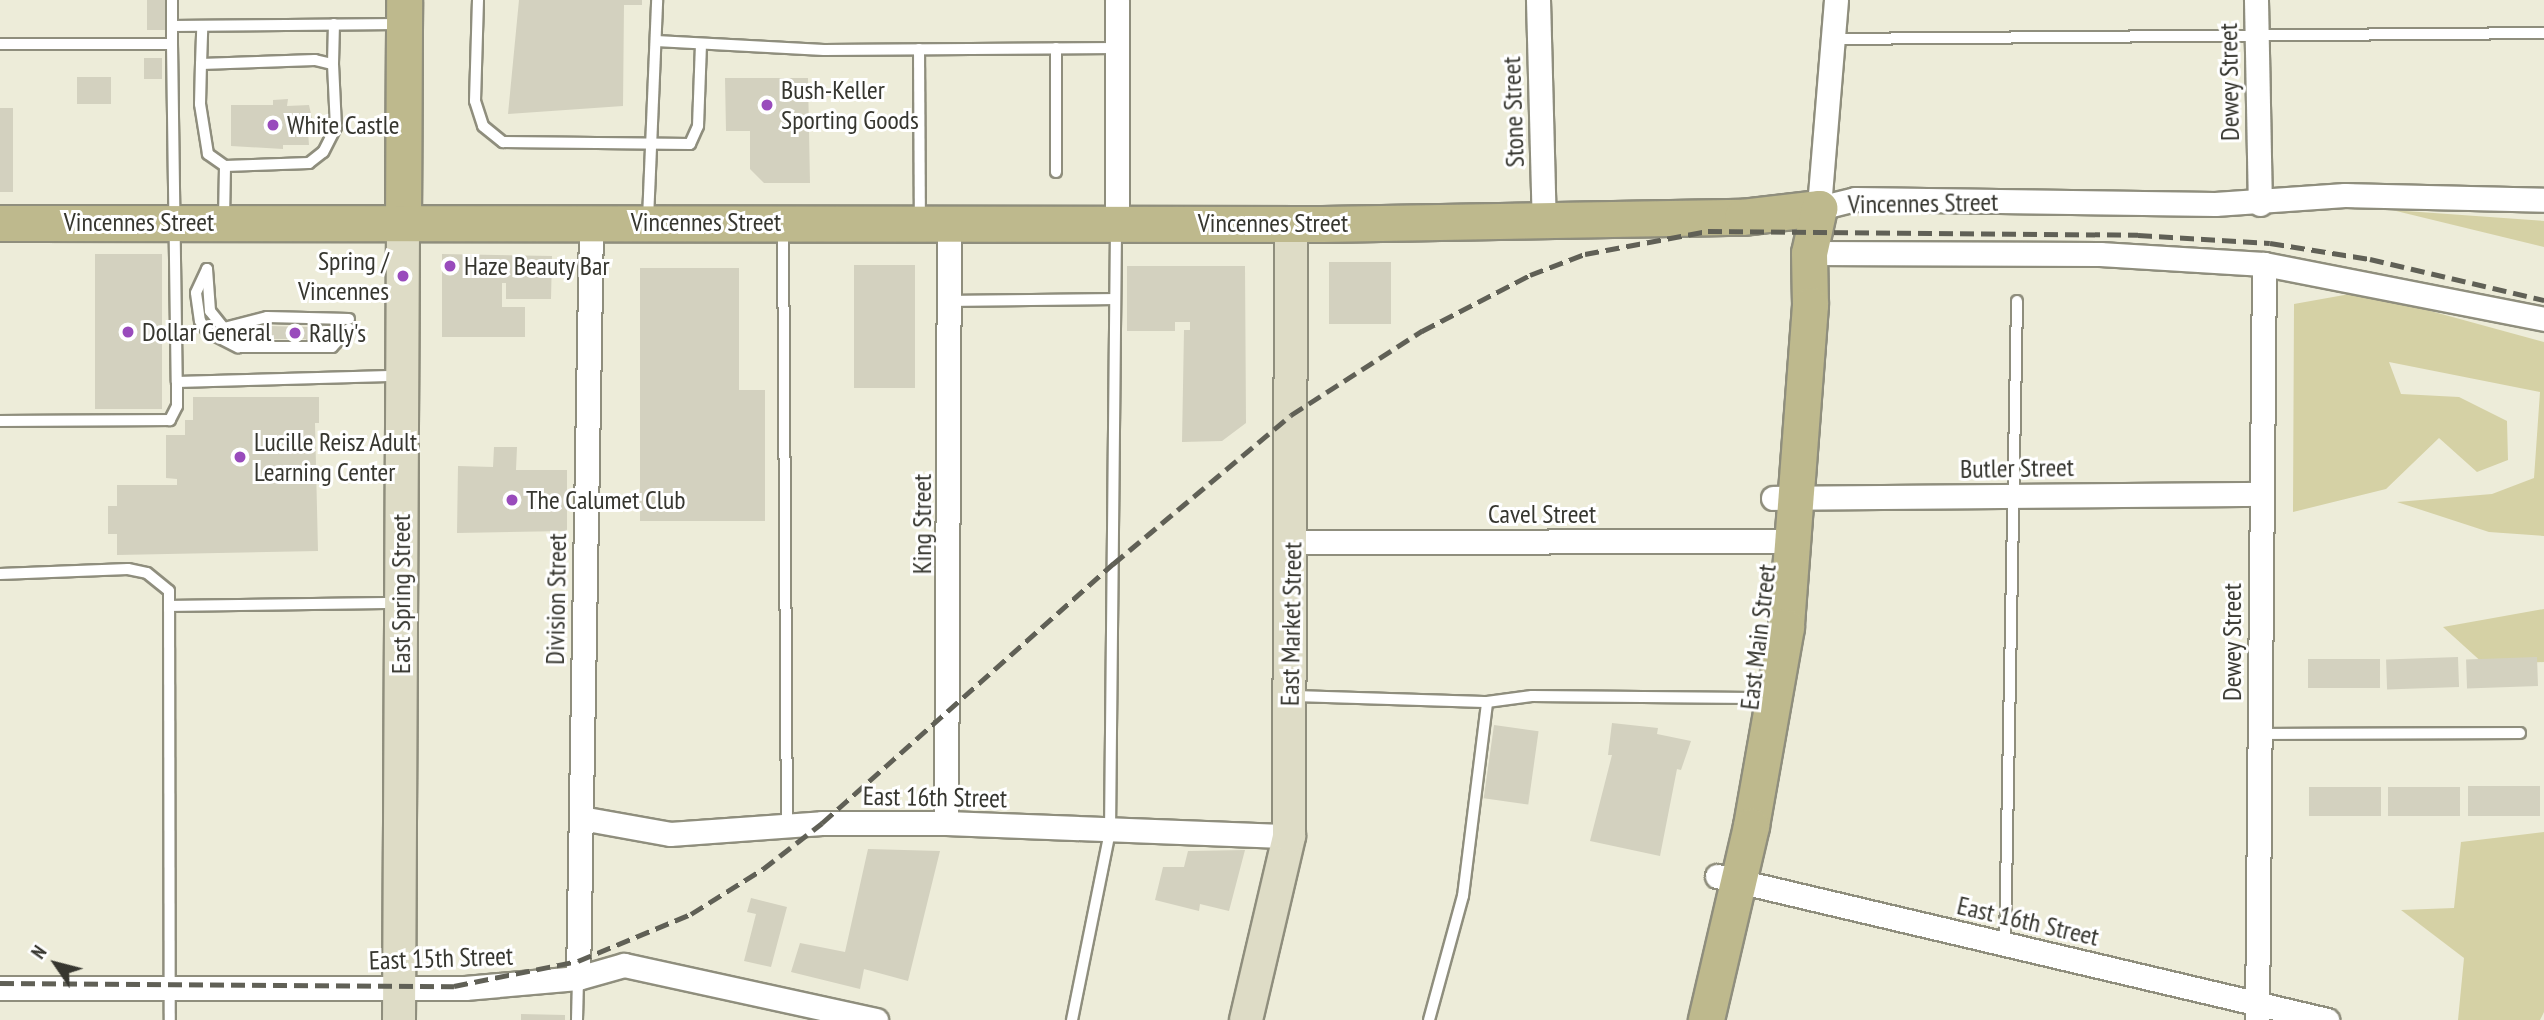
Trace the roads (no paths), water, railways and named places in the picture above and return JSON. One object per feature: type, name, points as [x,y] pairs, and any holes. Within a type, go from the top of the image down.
[{"type":"main road","name":"East Spring Street","points":[[403,221],[404,12]]},
{"type":"main road","name":"Vincennes Street","points":[[0,223],[1544,222],[1742,217],[1819,208]]},
{"type":"main road","name":"East Main Street","points":[[1684,1020],[1728,879],[1776,695],[1784,499],[1810,305],[1809,253],[1819,208]]},
{"type":"main road","name":"East Main Street","points":[[1706,1020],[1753,698],[1781,541]]},
{"type":"street","points":[[1117,0],[1117,222]]},
{"type":"street","name":"Stone Street","points":[[1538,0],[1544,222]]},
{"type":"street","points":[[1819,208],[1836,0]]},
{"type":"street","name":"Dewey Street","points":[[2256,0],[2260,204]]},
{"type":"street","name":"Vincennes Street","points":[[1819,208],[1855,199],[2260,204],[2345,195],[2544,200]]},
{"type":"street","name":"East Spring Street","points":[[399,1005],[403,221]]},
{"type":"street","name":"Division Street","points":[[578,978],[591,222]]},
{"type":"street","name":"King Street","points":[[935,224],[950,300],[946,823]]},
{"type":"street","name":"East Market Street","points":[[1245,1020],[1289,836],[1291,224]]},
{"type":"street","name":"Vincennes Street","points":[[1809,253],[2101,254],[2264,264],[2544,319]]},
{"type":"street","name":"Dewey Street","points":[[2257,1012],[2264,264]]},
{"type":"street","name":"Butler Street","points":[[1784,499],[2262,494]]},
{"type":"street","name":"Cavel Street","points":[[1292,542],[1781,541]]},
{"type":"street","name":"East 16th Street","points":[[581,818],[670,834],[787,826],[946,823],[1110,832],[1289,836]]},
{"type":"street","name":"East 16th Street","points":[[1728,879],[2005,944],[2257,1012],[2327,1020]]},
{"type":"street","name":"East 15th Street","points":[[0,988],[171,990],[399,1005],[578,978],[624,965],[833,1015],[876,1020]]},
{"type":"lane","points":[[0,421],[170,420],[177,406],[172,0]]},
{"type":"lane","points":[[478,0],[475,102],[483,127],[493,137],[519,145],[690,144],[696,138],[701,44]]},
{"type":"lane","points":[[648,222],[657,0]]},
{"type":"lane","points":[[172,26],[334,24],[404,12]]},
{"type":"lane","points":[[202,26],[200,104],[208,154],[225,166],[309,163],[323,152],[336,127],[334,24]]},
{"type":"lane","points":[[1833,38],[2544,33]]},
{"type":"lane","points":[[656,41],[919,49],[1117,48]]},
{"type":"lane","points":[[0,44],[172,44]]},
{"type":"lane","points":[[1056,48],[1056,172]]},
{"type":"lane","points":[[919,49],[935,224]]},
{"type":"lane","points":[[201,64],[315,61],[333,64]]},
{"type":"lane","points":[[224,222],[225,166]]},
{"type":"lane","points":[[1072,1020],[1110,832],[1112,299],[1117,222]]},
{"type":"lane","points":[[782,223],[787,826]]},
{"type":"lane","points":[[207,270],[209,311],[224,328],[282,316],[349,324],[332,347],[239,347],[208,332],[197,307],[199,280],[207,270]]},
{"type":"lane","points":[[950,300],[1112,299]]},
{"type":"lane","points":[[2005,944],[2017,300]]},
{"type":"lane","points":[[177,382],[402,375]]},
{"type":"lane","points":[[0,574],[137,571],[165,584],[171,606],[170,1020]]},
{"type":"lane","points":[[171,606],[401,603]]},
{"type":"lane","points":[[1289,696],[1487,702],[1532,696],[1753,698]]},
{"type":"lane","points":[[1429,1020],[1463,896],[1487,702]]},
{"type":"lane","points":[[2260,734],[2519,733]]},
{"type":"lane","points":[[577,1020],[578,978]]},
{"type":"railway","points":[[0,983],[454,986],[578,961],[691,914],[763,869],[822,823],[1113,564],[1291,415],[1422,331],[1530,275],[1585,254],[1708,231],[2138,235],[2270,243],[2370,259],[2544,300]]},
{"type":"place","name":"Bush-Keller Sporting Goods","points":[[767,105]]},
{"type":"place","name":"White Castle","points":[[273,125]]},
{"type":"place","name":"Haze Beauty Bar","points":[[450,266]]},
{"type":"place","name":"Spring / Vincennes","points":[[403,276]]},
{"type":"place","name":"Dollar General","points":[[128,332]]},
{"type":"place","name":"Rally's","points":[[295,333]]},
{"type":"place","name":"Lucille Reisz Adult Learning Center","points":[[240,457]]},
{"type":"place","name":"The Calumet Club","points":[[512,500]]}]
